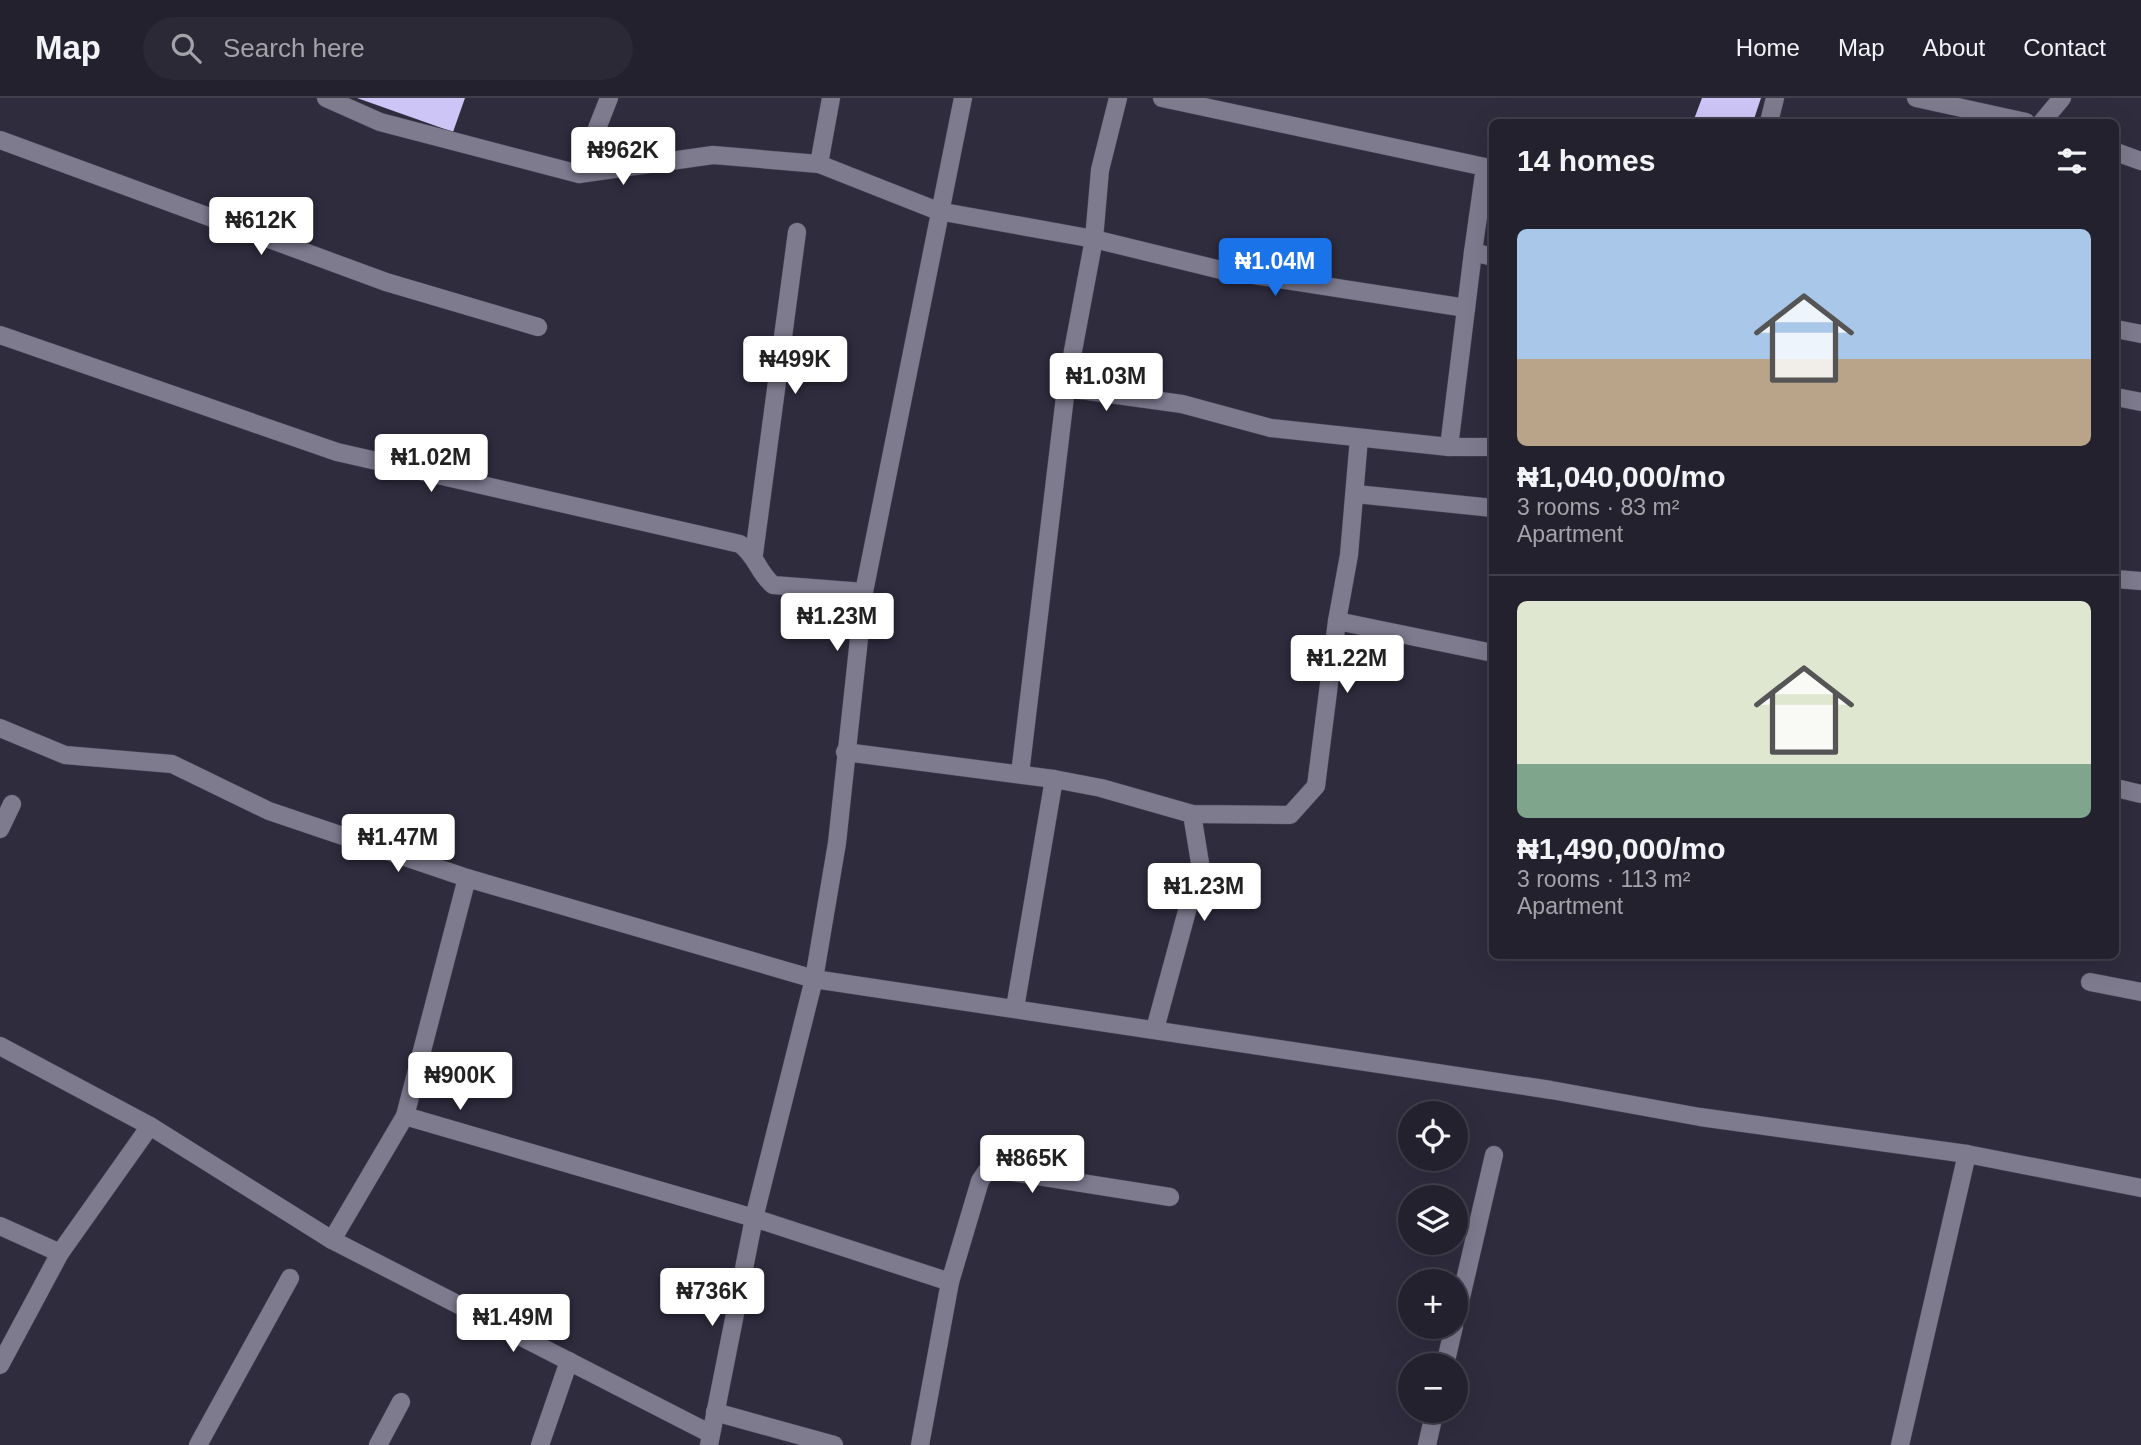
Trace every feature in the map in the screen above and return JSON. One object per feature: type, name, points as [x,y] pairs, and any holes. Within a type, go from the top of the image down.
[{"type":"street","points":[[326,98],[380,122],[579,174],[713,155],[819,164],[938,211],[1094,239],[1220,270],[1466,308]]},
{"type":"street","points":[[579,174],[609,98]]},
{"type":"street","points":[[819,164],[831,98]]},
{"type":"street","points":[[0,1046],[150,1126],[332,1240],[569,1361],[710,1439],[754,1218],[814,979],[836,843],[864,592],[938,211],[963,98]]},
{"type":"street","points":[[1020,775],[1066,388],[1094,239],[1100,170],[1118,98]]},
{"type":"street","points":[[1162,98],[1485,167],[1449,447]]},
{"type":"street","points":[[1770,119],[1774,98]]},
{"type":"street","points":[[1916,98],[2012,119]]},
{"type":"street","points":[[2044,119],[2062,98]]},
{"type":"street","points":[[0,141],[386,282],[538,327]]},
{"type":"street","points":[[2119,153],[2141,161]]},
{"type":"street","points":[[797,232],[754,554],[763,576],[773,584],[864,592]]},
{"type":"street","points":[[1473,252],[1489,256]]},
{"type":"street","points":[[2119,329],[2140,330]]},
{"type":"street","points":[[0,335],[337,452],[740,544],[754,554]]},
{"type":"street","points":[[1066,388],[1182,404],[1271,428],[1449,447],[1489,447]]},
{"type":"street","points":[[2119,398],[2141,402]]},
{"type":"street","points":[[845,752],[1054,779],[1101,788],[1192,814],[1290,815],[1316,786],[1356,494],[1359,438]]},
{"type":"street","points":[[1356,494],[1489,508]]},
{"type":"street","points":[[2119,579],[2141,581]]},
{"type":"street","points":[[1337,621],[1489,652]]},
{"type":"street","points":[[0,728],[65,755],[172,764],[269,811],[467,878],[814,979],[1154,1029],[1700,1117],[1967,1154],[2141,1188]]},
{"type":"street","points":[[1015,1008],[1054,779]]},
{"type":"street","points":[[2119,789],[2141,794]]},
{"type":"street","points":[[0,829],[12,804]]},
{"type":"street","points":[[1154,1029],[1200,863],[1192,814]]},
{"type":"street","points":[[332,1240],[405,1116],[467,878]]},
{"type":"street","points":[[2090,982],[2141,992]]},
{"type":"street","points":[[405,1116],[754,1218],[950,1282]]},
{"type":"street","points":[[0,1365],[60,1253],[150,1126]]},
{"type":"street","points":[[1900,1445],[1967,1154]]},
{"type":"street","points":[[1468,1269],[1494,1155]]},
{"type":"street","points":[[920,1445],[950,1282],[980,1181],[986,1172],[1000,1170],[1170,1197]]},
{"type":"street","points":[[0,1226],[60,1253]]},
{"type":"street","points":[[198,1445],[290,1278]]},
{"type":"street","points":[[540,1445],[569,1361]]},
{"type":"street","points":[[378,1445],[401,1402]]},
{"type":"street","points":[[715,1412],[834,1445]]},
{"type":"street","points":[[1427,1445],[1432,1423]]},
{"type":"building","points":[[357,98],[465,98],[453,132]]},
{"type":"building","points":[[1702,98],[1761,98],[1754,119],[1694,119]]}]
